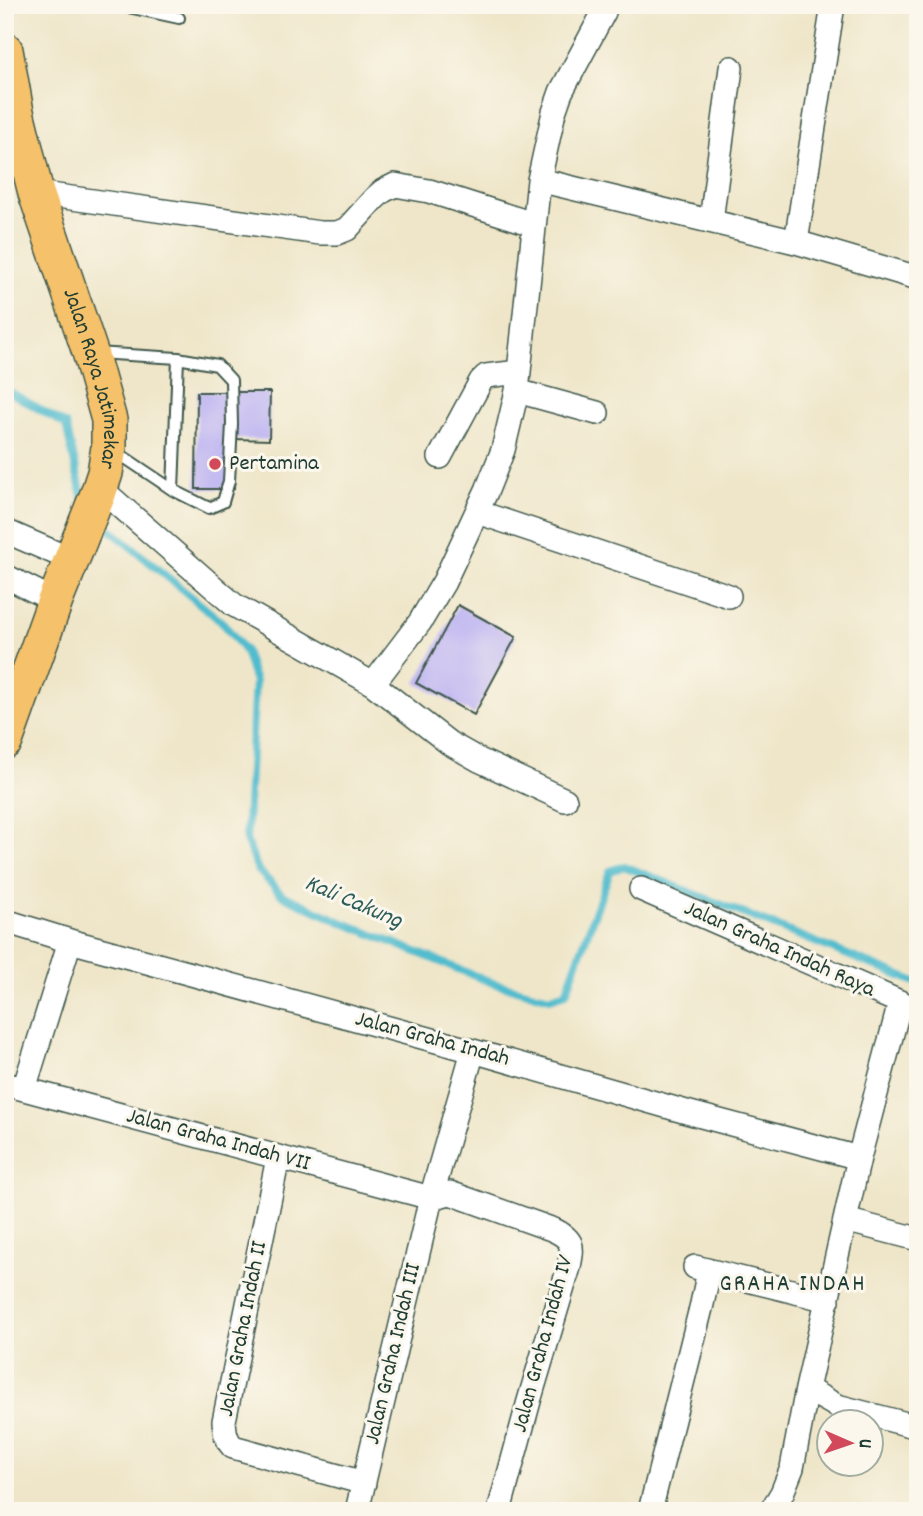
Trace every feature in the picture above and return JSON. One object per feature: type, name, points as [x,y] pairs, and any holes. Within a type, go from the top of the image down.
[{"type":"main road","name":"Jalan Raya Jatimekar","points":[[5,50],[16,112],[36,192],[90,352],[109,420],[109,447],[99,491],[55,601],[5,741]]},
{"type":"street","points":[[373,684],[420,622],[444,582],[503,450],[518,382],[539,180],[554,112],[561,92],[606,5]]},
{"type":"street","points":[[796,242],[833,5]]},
{"type":"street","points":[[711,222],[731,68]]},
{"type":"street","points":[[539,180],[796,242],[918,278]]},
{"type":"street","points":[[36,192],[320,233],[337,233],[347,229],[375,198],[395,185],[429,191],[533,224]]},
{"type":"street","points":[[440,457],[486,376],[518,382],[597,413]]},
{"type":"street","points":[[99,491],[234,605],[373,684],[449,743],[565,800]]},
{"type":"street","points":[[477,512],[729,596]]},
{"type":"street","points":[[5,531],[75,551]]},
{"type":"street","points":[[5,576],[55,601]]},
{"type":"street","name":"Jalan Graha Indah Raya","points":[[641,889],[909,1007]]},
{"type":"street","name":"Jalan Graha Indah","points":[[5,921],[69,941],[859,1158]]},
{"type":"street","points":[[15,1086],[69,941]]},
{"type":"street","points":[[771,1511],[792,1468],[859,1158],[909,1007]]},
{"type":"street","name":"Jalan Graha Indah III","points":[[357,1511],[431,1198],[473,1051]]},
{"type":"street","name":"Jalan Graha Indah VII","points":[[15,1086],[431,1198]]},
{"type":"street","name":"Jalan Graha Indah II","points":[[278,1158],[224,1421],[225,1432],[233,1447],[364,1483]]},
{"type":"street","name":"Jalan Graha Indah IV","points":[[431,1198],[450,1193],[554,1230],[565,1235],[571,1245],[569,1267],[499,1511]]},
{"type":"street","points":[[845,1220],[918,1239]]},
{"type":"street","points":[[649,1511],[702,1304],[702,1269],[828,1300]]},
{"type":"street","points":[[807,1389],[837,1406],[918,1427]]},
{"type":"lane","points":[[119,5],[179,18]]},
{"type":"lane","points":[[90,352],[178,358],[217,365],[231,380],[229,481],[223,502],[209,508],[173,490],[109,447]]},
{"type":"lane","points":[[173,490],[178,358]]},
{"type":"building","name":"Pertamina","points":[[197,392],[270,392],[269,440],[234,439],[234,489],[196,489]]},
{"type":"building","points":[[458,605],[516,637],[474,715],[416,683]]},
{"type":"waterway","name":"Kali Cakung","points":[[5,389],[66,425],[83,500]]},
{"type":"waterway","name":"Kali Cakung","points":[[96,518],[223,623],[245,651],[255,682],[246,840],[258,870],[282,895],[493,983],[550,998],[566,993],[610,871],[624,866],[918,983]]},
{"type":"place","name":"Pertamina","points":[[215,464]]},
{"type":"district","name":"GRAHA INDAH","points":[[793,1285]]}]
